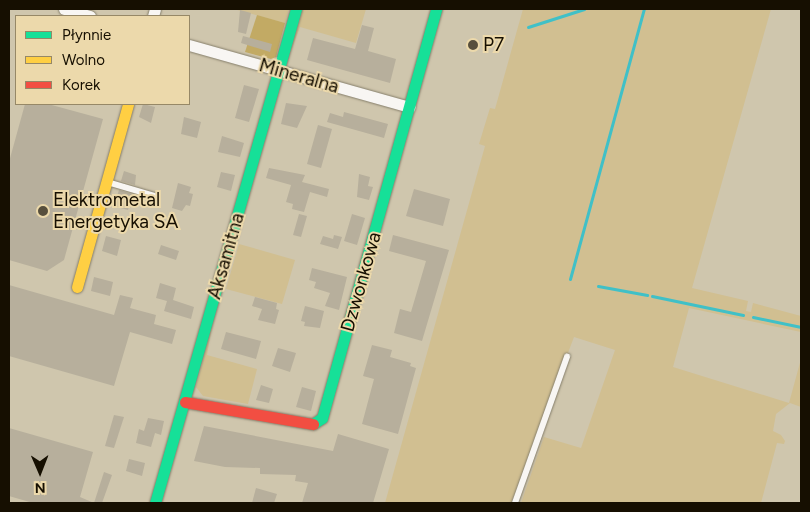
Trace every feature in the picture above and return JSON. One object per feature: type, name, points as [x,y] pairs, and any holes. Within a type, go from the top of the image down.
[{"type":"street","points":[[64,9],[86,15]]},
{"type":"street","name":"Aksamitna","points":[[155,503],[296,9]]},
{"type":"street","name":"Dzwonkowa","points":[[185,402],[304,425],[315,424],[322,418],[436,9]]},
{"type":"street","name":"Mineralna","points":[[190,45],[409,107]]},
{"type":"street","points":[[77,287],[128,105]]},
{"type":"lane","points":[[106,182],[155,196]]},
{"type":"lane","points":[[516,503],[567,357]]},
{"type":"shaded area","points":[[234,9],[289,9],[285,23]]},
{"type":"shaded area","points":[[303,9],[366,9],[356,43],[300,27],[291,51]]},
{"type":"shaded area","points":[[523,9],[771,9],[692,288],[748,301],[746,311],[751,312],[753,303],[801,316],[801,332],[689,308],[673,367],[789,403],[801,359],[801,407],[790,403],[776,414],[773,431],[781,435],[785,441],[784,444],[777,443],[761,503],[521,503],[544,437],[581,448],[615,350],[574,337],[511,503],[385,503],[485,146],[479,144],[490,108],[495,109]]},
{"type":"shaded area","points":[[257,15],[285,23],[276,57],[271,59],[245,52]]},
{"type":"shaded area","points":[[239,244],[295,260],[282,304],[226,289]]},
{"type":"shaded area","points":[[212,327],[207,355],[257,369],[248,404],[203,396],[196,387]]},
{"type":"building","points":[[240,10],[251,13],[246,34],[238,32]]},
{"type":"building","points":[[362,25],[374,28],[368,51],[396,59],[390,83],[307,60],[313,38],[355,49]]},
{"type":"building","points":[[243,36],[272,44],[270,52],[241,43]]},
{"type":"building","points":[[244,85],[259,89],[249,122],[235,118]]},
{"type":"building","points":[[286,103],[307,106],[297,128],[281,124]]},
{"type":"building","name":"Elektrometal Energetyka SA","points":[[25,105],[52,105],[103,119],[64,260],[47,271],[9,260],[9,162]]},
{"type":"building","points":[[143,105],[155,107],[151,123],[139,117]]},
{"type":"building","points":[[344,112],[388,124],[384,138],[327,122],[330,113],[343,117]]},
{"type":"building","points":[[184,117],[201,122],[197,138],[181,134]]},
{"type":"building","points":[[318,125],[332,129],[321,168],[307,164]]},
{"type":"building","points":[[222,136],[244,143],[240,157],[218,152]]},
{"type":"building","points":[[269,168],[305,175],[302,182],[329,189],[327,197],[310,192],[304,212],[292,209],[293,204],[286,202],[291,185],[266,178]]},
{"type":"building","points":[[124,171],[136,175],[135,185],[121,181]]},
{"type":"building","points":[[221,172],[235,175],[231,191],[217,187]]},
{"type":"building","points":[[359,174],[370,177],[368,186],[373,187],[369,200],[357,197]]},
{"type":"building","points":[[178,183],[191,187],[189,193],[193,194],[190,206],[186,205],[182,211],[172,208]]},
{"type":"building","points":[[414,189],[450,199],[443,226],[406,216]]},
{"type":"building","points":[[119,190],[132,194],[128,210],[114,206]]},
{"type":"building","points":[[299,214],[307,216],[301,237],[293,235]]},
{"type":"building","points":[[352,214],[365,218],[357,245],[344,241]]},
{"type":"building","points":[[334,235],[342,237],[338,249],[320,244],[323,236],[333,239]]},
{"type":"building","points":[[393,235],[449,250],[422,341],[394,333],[400,309],[411,312],[426,261],[389,251]]},
{"type":"building","points":[[106,236],[121,240],[117,256],[102,251]]},
{"type":"building","points":[[161,245],[179,251],[176,260],[158,254]]},
{"type":"building","points":[[312,268],[347,277],[339,310],[325,306],[330,293],[314,288],[316,282],[309,280]]},
{"type":"building","points":[[94,277],[113,282],[110,296],[91,291]]},
{"type":"building","points":[[160,283],[176,288],[173,300],[194,307],[191,319],[164,311],[167,301],[156,298]]},
{"type":"building","points":[[9,285],[114,315],[120,295],[133,298],[130,308],[156,315],[154,324],[176,330],[172,344],[130,332],[114,386],[9,356]]},
{"type":"building","points":[[255,297],[277,303],[276,309],[279,310],[275,324],[258,320],[262,309],[252,306]]},
{"type":"building","points":[[305,306],[324,311],[320,328],[304,326],[305,322],[301,321]]},
{"type":"building","points":[[226,332],[261,341],[256,359],[221,349]]},
{"type":"building","points":[[372,345],[392,350],[390,357],[411,363],[410,366],[416,368],[398,434],[362,424],[374,379],[363,376]]},
{"type":"building","points":[[278,348],[296,353],[290,372],[272,366]]},
{"type":"building","points":[[261,385],[273,389],[269,403],[256,400]]},
{"type":"building","points":[[302,387],[316,391],[311,411],[296,407]]},
{"type":"building","points":[[114,415],[124,417],[114,448],[105,446]]},
{"type":"building","points":[[148,418],[164,421],[161,435],[155,433],[151,447],[136,443],[139,429],[144,431]]},
{"type":"building","points":[[204,426],[333,451],[338,434],[389,449],[373,503],[302,503],[308,483],[295,481],[296,475],[260,474],[260,468],[225,467],[194,461]]},
{"type":"building","points":[[9,428],[93,452],[80,497],[94,503],[33,503],[9,496]]},
{"type":"building","points":[[129,459],[145,463],[142,476],[126,471]]},
{"type":"building","points":[[104,472],[112,475],[102,503],[94,503]]},
{"type":"building","points":[[256,488],[277,494],[274,503],[252,503]]},
{"type":"waterway","points":[[528,27],[584,9]]},
{"type":"waterway","points":[[570,279],[644,9]]},
{"type":"waterway","points":[[598,286],[647,295]]},
{"type":"waterway","points":[[652,296],[743,315]]},
{"type":"waterway","points":[[753,317],[801,327]]},
{"type":"traffic: fast","points":[[155,503],[296,9]]},
{"type":"traffic: fast","points":[[313,424],[322,418],[436,9]]},
{"type":"traffic: slow","points":[[77,287],[128,105]]},
{"type":"traffic: jam","points":[[185,402],[313,424]]},
{"type":"place","name":"P7","points":[[473,45]]},
{"type":"place","name":"Elektrometal Energetyka SA","points":[[43,211]]}]
